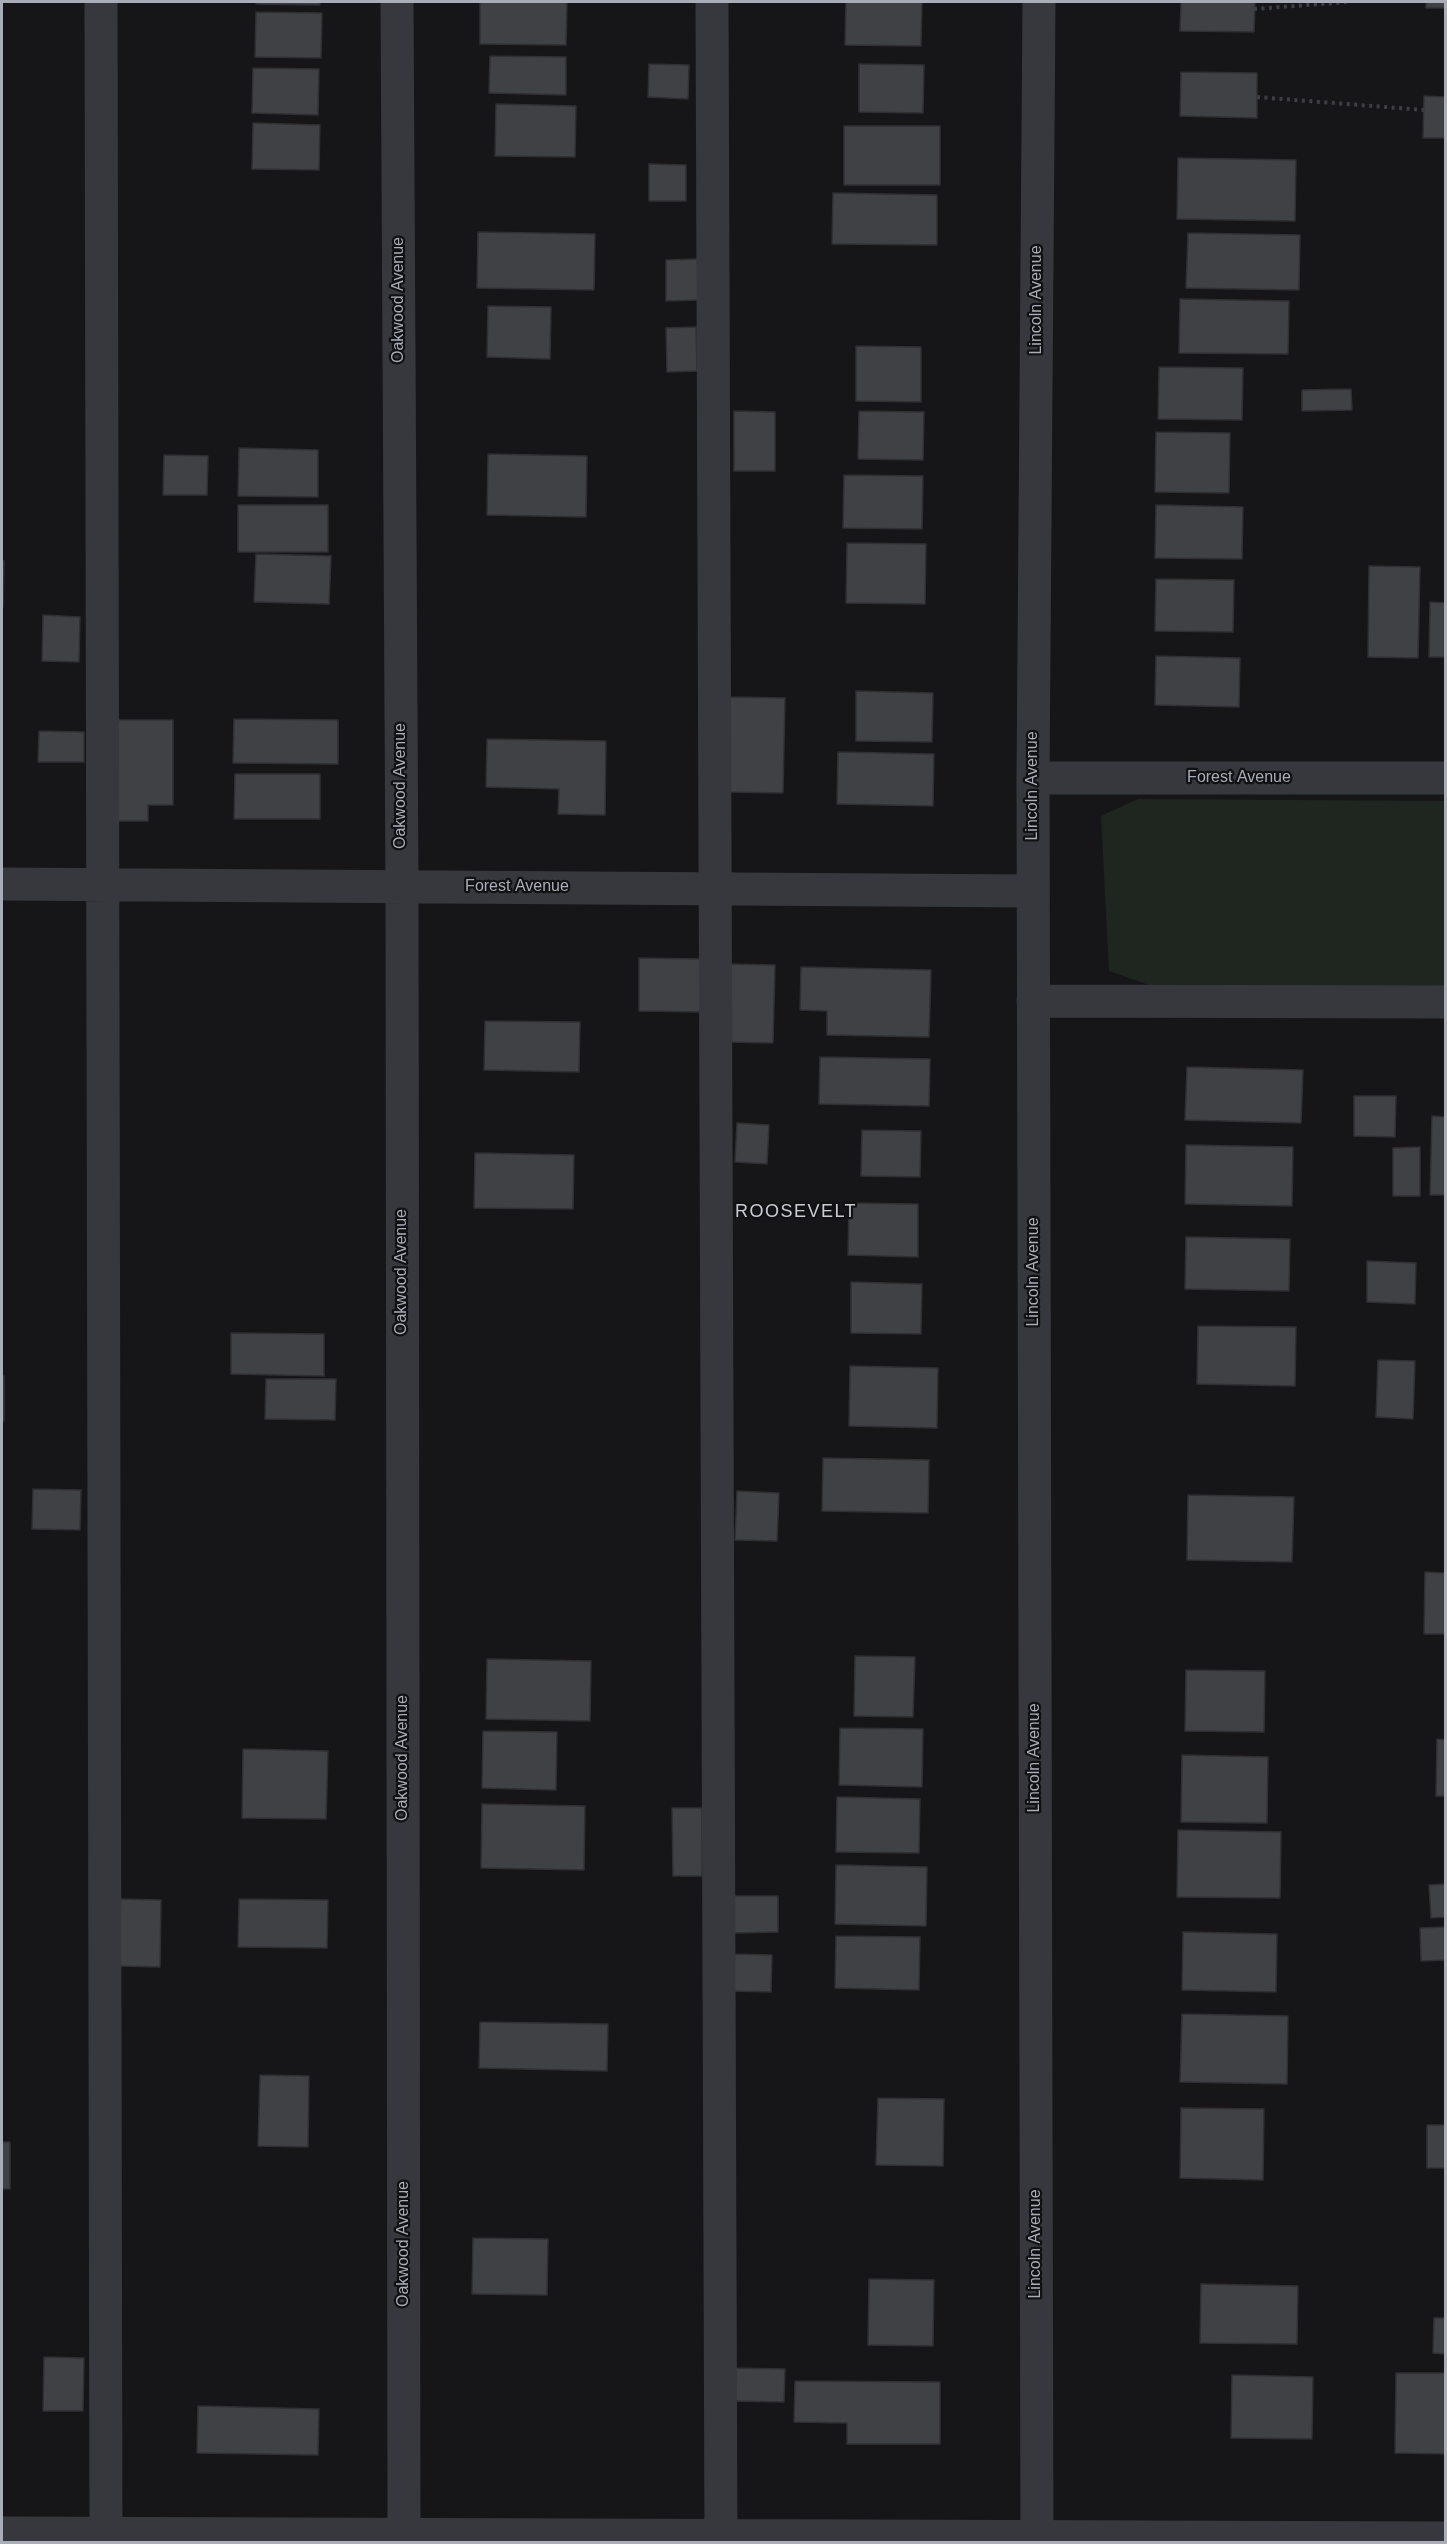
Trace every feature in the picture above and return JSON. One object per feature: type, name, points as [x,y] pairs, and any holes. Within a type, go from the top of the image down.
[{"type":"street","points":[[101,2],[106,2538]]},
{"type":"street","name":"Oakwood Avenue","points":[[397,2],[402,886],[404,2539]]},
{"type":"street","points":[[712,2],[721,2540]]},
{"type":"street","name":"Lincoln Avenue","points":[[1036,2540],[1033,778],[1039,2]]},
{"type":"street","name":"Forest Avenue","points":[[1033,778],[1446,778]]},
{"type":"street","name":"Forest Avenue","points":[[2,884],[1033,891]]},
{"type":"street","points":[[1034,1001],[1446,1002]]},
{"type":"street","points":[[2,2533],[106,2538],[721,2540],[1446,2538]]},
{"type":"path","points":[[1254,9],[1348,2]]},
{"type":"path","points":[[1257,97],[1424,110]]},
{"type":"shaded area","points":[[1138,799],[1445,801],[1445,987],[1149,985],[1109,971],[1101,816]]},
{"type":"building","points":[[256,2],[320,2],[320,5],[256,4]]},
{"type":"building","points":[[480,2],[567,2],[566,45],[480,44]]},
{"type":"building","points":[[846,2],[922,2],[921,46],[845,45]]},
{"type":"building","points":[[1181,2],[1255,2],[1254,32],[1180,31]]},
{"type":"building","points":[[1426,2],[1446,2],[1446,8],[1426,8]]},
{"type":"building","points":[[256,12],[322,13],[321,58],[255,57]]},
{"type":"building","points":[[490,56],[566,57],[566,95],[489,93]]},
{"type":"building","points":[[649,64],[689,65],[688,99],[648,97]]},
{"type":"building","points":[[859,64],[924,65],[923,113],[859,112]]},
{"type":"building","points":[[253,68],[319,69],[318,115],[252,113]]},
{"type":"building","points":[[1181,72],[1257,73],[1257,118],[1180,116]]},
{"type":"building","points":[[1424,96],[1446,97],[1446,138],[1423,138]]},
{"type":"building","points":[[496,104],[576,106],[575,157],[495,156]]},
{"type":"building","points":[[253,123],[320,125],[319,170],[252,169]]},
{"type":"building","points":[[844,126],[940,126],[940,185],[844,185]]},
{"type":"building","points":[[1178,158],[1296,160],[1295,221],[1177,219]]},
{"type":"building","points":[[649,164],[686,165],[686,201],[649,201]]},
{"type":"building","points":[[833,193],[937,195],[937,245],[832,244]]},
{"type":"building","points":[[478,232],[595,234],[594,290],[477,288]]},
{"type":"building","points":[[1188,233],[1300,235],[1299,290],[1186,288]]},
{"type":"building","points":[[699,259],[699,300],[666,301],[666,260]]},
{"type":"building","points":[[1180,299],[1289,301],[1288,354],[1179,353]]},
{"type":"building","points":[[488,306],[551,307],[550,359],[487,357]]},
{"type":"building","points":[[696,327],[697,371],[667,372],[666,328]]},
{"type":"building","points":[[856,346],[921,347],[921,402],[856,401]]},
{"type":"building","points":[[1159,367],[1243,368],[1242,420],[1158,419]]},
{"type":"building","points":[[1351,389],[1352,410],[1302,411],[1302,390]]},
{"type":"building","points":[[734,411],[775,412],[775,471],[734,471]]},
{"type":"building","points":[[859,411],[924,412],[923,460],[858,459]]},
{"type":"building","points":[[1156,432],[1230,433],[1229,493],[1155,492]]},
{"type":"building","points":[[239,448],[318,450],[318,497],[238,496]]},
{"type":"building","points":[[488,454],[587,456],[586,517],[487,515]]},
{"type":"building","points":[[164,455],[208,456],[207,495],[163,495]]},
{"type":"building","points":[[844,475],[923,476],[922,529],[843,528]]},
{"type":"building","points":[[238,505],[328,505],[328,552],[238,552]]},
{"type":"building","points":[[1156,505],[1243,507],[1242,559],[1155,558]]},
{"type":"building","points":[[847,543],[926,544],[925,604],[846,603]]},
{"type":"building","points":[[256,554],[331,556],[329,604],[254,602]]},
{"type":"building","points":[[2,561],[4,561],[3,607],[2,607]]},
{"type":"building","points":[[1369,566],[1420,567],[1418,658],[1368,657]]},
{"type":"building","points":[[1156,579],[1234,580],[1233,632],[1155,631]]},
{"type":"building","points":[[1430,602],[1446,603],[1446,657],[1429,657]]},
{"type":"building","points":[[43,615],[80,617],[79,662],[42,661]]},
{"type":"building","points":[[1156,656],[1240,658],[1239,707],[1155,705]]},
{"type":"building","points":[[856,691],[933,693],[932,742],[856,741]]},
{"type":"building","points":[[730,697],[785,698],[783,793],[728,792]]},
{"type":"building","points":[[234,719],[338,720],[338,764],[233,763]]},
{"type":"building","points":[[117,720],[173,720],[173,805],[148,805],[148,821],[117,821]]},
{"type":"building","points":[[39,731],[84,732],[84,762],[38,762]]},
{"type":"building","points":[[487,739],[606,741],[605,815],[558,814],[559,789],[486,787]]},
{"type":"building","points":[[838,752],[934,754],[933,806],[837,804]]},
{"type":"building","points":[[235,774],[320,774],[320,819],[234,819]]},
{"type":"building","points":[[639,958],[702,959],[701,1012],[639,1011]]},
{"type":"building","points":[[727,964],[775,965],[773,1043],[726,1042]]},
{"type":"building","points":[[801,967],[931,970],[929,1037],[827,1035],[827,1011],[800,1010]]},
{"type":"building","points":[[485,1021],[580,1022],[579,1072],[484,1070]]},
{"type":"building","points":[[820,1057],[930,1059],[929,1106],[819,1104]]},
{"type":"building","points":[[1187,1067],[1303,1070],[1301,1123],[1185,1120]]},
{"type":"building","points":[[1354,1096],[1396,1096],[1395,1137],[1354,1136]]},
{"type":"building","points":[[1432,1116],[1446,1117],[1446,1195],[1430,1195]]},
{"type":"building","points":[[737,1123],[769,1125],[767,1164],[735,1162]]},
{"type":"building","points":[[862,1130],[921,1131],[920,1177],[861,1176]]},
{"type":"building","points":[[1186,1145],[1293,1147],[1292,1206],[1185,1204]]},
{"type":"building","points":[[1420,1147],[1420,1196],[1393,1196],[1393,1148]]},
{"type":"building","points":[[475,1153],[574,1155],[573,1209],[474,1208]]},
{"type":"building","points":[[849,1203],[918,1204],[918,1257],[848,1255]]},
{"type":"building","points":[[1186,1237],[1290,1239],[1289,1291],[1185,1289]]},
{"type":"building","points":[[1367,1261],[1416,1263],[1415,1304],[1367,1302]]},
{"type":"building","points":[[851,1282],[922,1284],[921,1334],[851,1333]]},
{"type":"building","points":[[1198,1326],[1296,1327],[1295,1386],[1197,1384]]},
{"type":"building","points":[[231,1333],[324,1334],[324,1376],[231,1374]]},
{"type":"building","points":[[1378,1360],[1415,1361],[1413,1419],[1376,1417]]},
{"type":"building","points":[[850,1366],[938,1368],[937,1428],[849,1426]]},
{"type":"building","points":[[2,1375],[4,1376],[4,1421],[2,1421]]},
{"type":"building","points":[[266,1379],[336,1379],[335,1420],[265,1419]]},
{"type":"building","points":[[823,1458],[929,1460],[928,1513],[822,1511]]},
{"type":"building","points":[[33,1489],[81,1490],[80,1530],[32,1529]]},
{"type":"building","points":[[737,1491],[779,1493],[777,1541],[735,1540]]},
{"type":"building","points":[[1188,1495],[1294,1497],[1292,1562],[1187,1560]]},
{"type":"building","points":[[1425,1572],[1446,1573],[1446,1634],[1424,1634]]},
{"type":"building","points":[[855,1656],[915,1657],[913,1717],[854,1716]]},
{"type":"building","points":[[487,1659],[591,1661],[590,1721],[486,1719]]},
{"type":"building","points":[[1186,1670],[1265,1671],[1264,1732],[1185,1731]]},
{"type":"building","points":[[840,1728],[923,1729],[922,1787],[839,1785]]},
{"type":"building","points":[[483,1731],[557,1732],[556,1790],[482,1788]]},
{"type":"building","points":[[1437,1739],[1446,1740],[1446,1796],[1436,1796]]},
{"type":"building","points":[[243,1749],[328,1751],[326,1819],[242,1818]]},
{"type":"building","points":[[1182,1755],[1268,1757],[1267,1823],[1181,1822]]},
{"type":"building","points":[[837,1797],[920,1799],[919,1853],[836,1852]]},
{"type":"building","points":[[482,1804],[585,1806],[584,1870],[481,1868]]},
{"type":"building","points":[[672,1808],[702,1808],[702,1876],[673,1876]]},
{"type":"building","points":[[1178,1830],[1281,1832],[1280,1898],[1177,1897]]},
{"type":"building","points":[[836,1865],[927,1867],[926,1926],[835,1924]]},
{"type":"building","points":[[1446,1884],[1446,1917],[1431,1918],[1429,1885]]},
{"type":"building","points":[[733,1896],[778,1896],[778,1932],[734,1933]]},
{"type":"building","points":[[119,1899],[161,1900],[160,1967],[118,1966]]},
{"type":"building","points":[[239,1899],[328,1900],[327,1948],[238,1947]]},
{"type":"building","points":[[1446,1927],[1446,1960],[1421,1961],[1420,1928]]},
{"type":"building","points":[[1183,1932],[1277,1934],[1276,1992],[1182,1990]]},
{"type":"building","points":[[836,1936],[920,1937],[919,1990],[835,1988]]},
{"type":"building","points":[[731,1954],[772,1955],[771,1992],[730,1991]]},
{"type":"building","points":[[1182,2014],[1288,2016],[1287,2084],[1180,2082]]},
{"type":"building","points":[[480,2022],[608,2024],[607,2071],[479,2068]]},
{"type":"building","points":[[260,2075],[309,2076],[308,2147],[258,2146]]},
{"type":"building","points":[[878,2098],[944,2099],[943,2166],[876,2165]]},
{"type":"building","points":[[1181,2108],[1264,2109],[1263,2180],[1180,2178]]},
{"type":"building","points":[[1427,2125],[1446,2125],[1446,2168],[1427,2168]]},
{"type":"building","points":[[2,2142],[10,2142],[10,2189],[2,2189]]},
{"type":"building","points":[[473,2238],[548,2239],[547,2295],[472,2294]]},
{"type":"building","points":[[869,2279],[934,2280],[933,2346],[868,2345]]},
{"type":"building","points":[[1201,2284],[1298,2286],[1297,2344],[1200,2343]]},
{"type":"building","points":[[1434,2318],[1446,2318],[1446,2354],[1433,2353]]},
{"type":"building","points":[[44,2357],[84,2358],[83,2411],[43,2411]]},
{"type":"building","points":[[732,2368],[785,2369],[784,2402],[731,2401]]},
{"type":"building","points":[[1396,2373],[1446,2373],[1446,2454],[1395,2453]]},
{"type":"building","points":[[1232,2375],[1313,2377],[1312,2439],[1231,2438]]},
{"type":"building","points":[[795,2381],[940,2382],[940,2444],[847,2444],[847,2423],[794,2422]]},
{"type":"building","points":[[198,2406],[319,2409],[318,2455],[197,2453]]},
{"type":"district","name":"ROOSEVELT","points":[[796,1212]]}]
